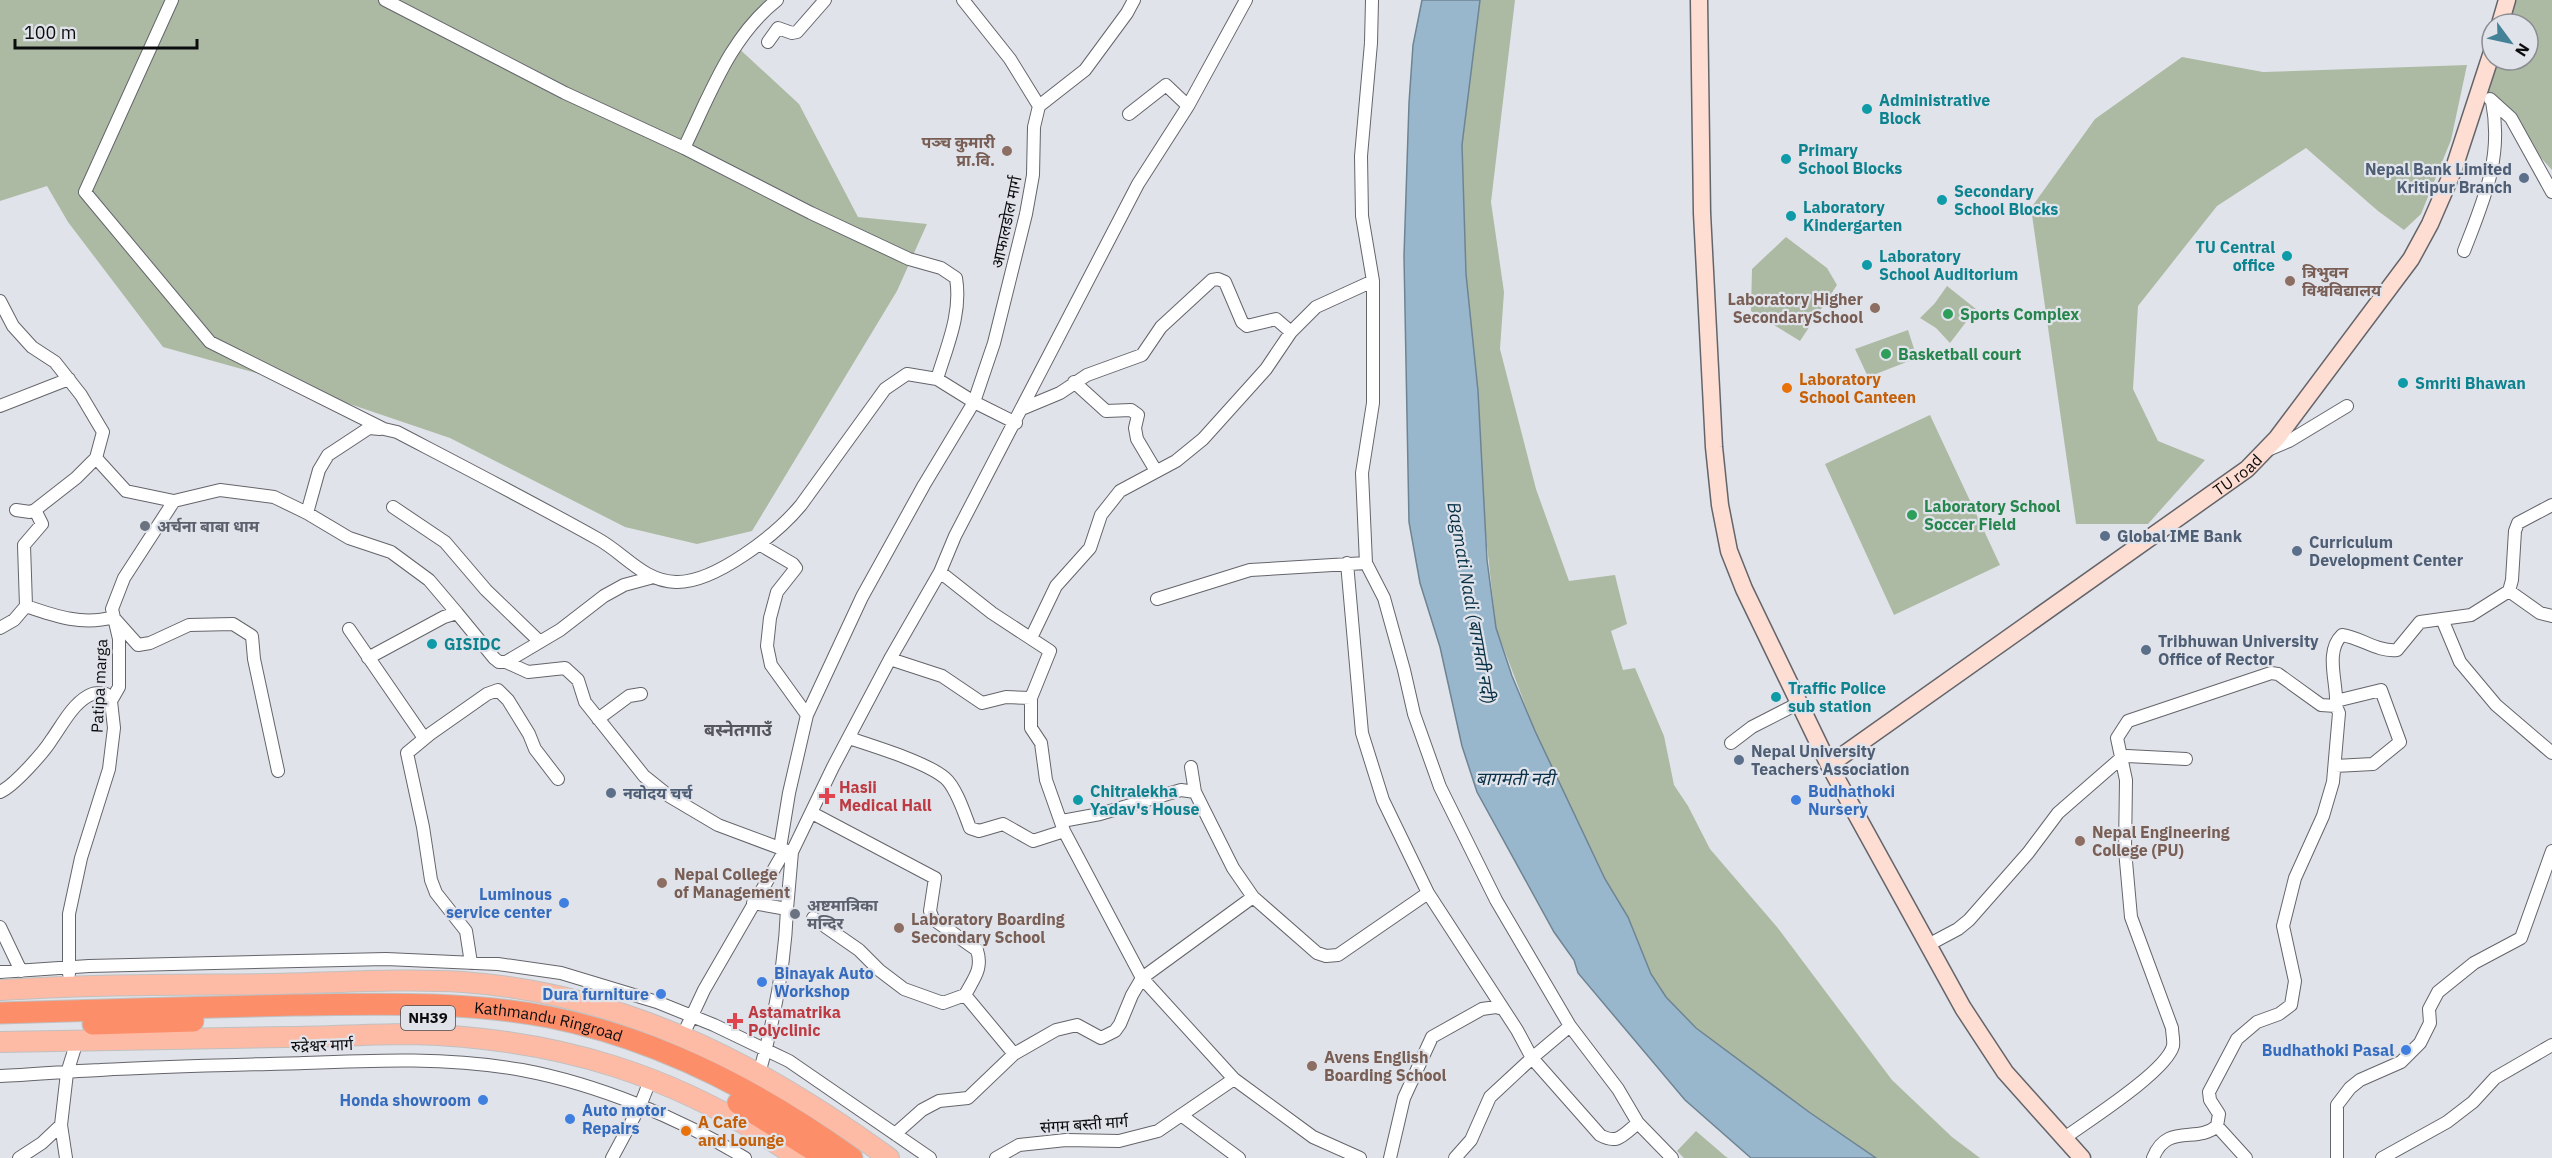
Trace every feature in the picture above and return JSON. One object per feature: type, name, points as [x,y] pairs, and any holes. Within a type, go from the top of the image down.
[{"type":"highway","name":"Kathmandu Ringroad","points":[[0,1013],[380,1003],[467,1007],[548,1017],[619,1036],[692,1064],[784,1113],[852,1158]]},
{"type":"highway","name":"Kathmandu Ringroad","points":[[0,1027],[412,1018],[489,1022],[541,1030],[614,1048],[702,1084],[732,1099],[826,1158]]},
{"type":"main road","points":[[1699,0],[1702,213],[1720,505],[1729,551],[1744,589],[1829,765],[1963,1008],[2005,1072],[2082,1158]]},
{"type":"main road","name":"TU road","points":[[1829,765],[2247,469],[2264,452],[2277,438],[2411,259],[2430,224],[2487,95],[2490,72]]},
{"type":"main road","points":[[0,990],[70,977],[358,983],[416,980],[464,982],[573,999],[683,1035],[759,1074],[889,1158]]},
{"type":"main road","points":[[0,1042],[411,1034],[547,1048],[614,1065],[699,1099],[798,1158]]},
{"type":"street","points":[[172,0],[85,192],[210,342],[384,429]]},
{"type":"street","points":[[386,0],[565,93],[684,148],[811,213],[909,259],[941,268],[956,279],[959,295],[957,311],[937,379]]},
{"type":"street","points":[[684,148],[735,44],[760,13],[777,0]]},
{"type":"street","points":[[768,42],[778,28],[792,33],[797,32],[825,0]]},
{"type":"street","points":[[963,0],[1010,59],[1039,105],[1085,70],[1134,0]]},
{"type":"street","points":[[683,1035],[691,1016],[753,903],[785,850],[812,813],[890,659],[940,572],[955,536],[1024,408],[1138,184],[1188,106],[1246,0]]},
{"type":"street","points":[[1372,0],[1371,44],[1360,156],[1362,216],[1373,281],[1373,403],[1362,473],[1366,563],[1384,598],[1414,714],[1440,787],[1496,900],[1570,1026],[1618,1089],[1638,1123],[1672,1158]]},
{"type":"street","points":[[1129,114],[1166,85],[1188,106]]},
{"type":"street","points":[[2487,95],[2511,118],[2552,192]]},
{"type":"street","points":[[2464,251],[2493,169],[2496,134],[2487,95]]},
{"type":"street","name":"आफालडोल मार्ग","points":[[759,1074],[766,1050],[783,952],[787,909],[785,850],[789,793],[807,715],[862,597],[924,485],[974,402],[994,343],[1026,214],[1034,175],[1034,127],[1039,105]]},
{"type":"street","points":[[1024,408],[1060,393],[1074,382],[1142,355],[1161,327],[1212,280],[1218,279],[1225,282],[1242,322],[1247,326],[1268,319],[1276,320],[1291,332]]},
{"type":"street","points":[[1030,638],[1056,586],[1090,548],[1101,515],[1120,491],[1176,461],[1210,432],[1266,369],[1291,332],[1316,306],[1373,281]]},
{"type":"street","points":[[0,301],[13,326],[32,346],[55,362],[69,379],[103,432],[96,458],[76,478],[35,510],[30,512],[16,510]]},
{"type":"street","points":[[506,662],[560,630],[604,596],[624,585],[650,578],[676,582],[689,581],[736,560],[759,544],[790,519],[885,389],[907,374],[937,379],[974,402],[1016,423]]},
{"type":"street","points":[[0,406],[69,379]]},
{"type":"street","points":[[1074,382],[1106,411],[1131,410],[1138,415],[1135,428],[1137,439],[1156,471]]},
{"type":"street","points":[[2264,452],[2289,441],[2347,406]]},
{"type":"street","points":[[307,513],[320,470],[328,455],[369,428],[384,429],[397,432],[601,540],[650,578]]},
{"type":"street","points":[[96,458],[126,491],[174,501],[220,490],[274,497],[307,513],[336,532],[363,544],[391,552],[417,569],[443,594],[499,662],[506,662],[528,672],[565,668],[578,680],[585,702],[644,776],[669,796],[718,825],[785,850]]},
{"type":"street","name":"Patipa marga","points":[[70,977],[69,914],[81,858],[109,769],[114,728],[111,701],[118,687],[119,639],[112,609],[124,578],[174,501]]},
{"type":"street","points":[[2153,1158],[2163,1143],[2173,1137],[2186,1133],[2199,1134],[2211,1131],[2217,1126],[2219,1114],[2210,1100],[2209,1092],[2237,1039],[2258,1022],[2279,1014],[2291,1005],[2295,981],[2283,926],[2295,878],[2323,816],[2335,766],[2339,713],[2336,704],[2334,655],[2336,642],[2342,635],[2354,637],[2386,651],[2397,650],[2420,622],[2471,615],[2509,591],[2512,580],[2515,531],[2518,523],[2552,505]]},
{"type":"street","points":[[393,507],[445,542],[486,590],[539,641]]},
{"type":"street","points":[[0,628],[14,620],[26,606],[24,545],[42,525],[35,510]]},
{"type":"street","points":[[759,544],[793,564],[795,568],[777,592],[770,618],[767,646],[771,665],[807,715]]},
{"type":"street","points":[[1347,563],[1362,733],[1383,801],[1428,893],[1532,1058],[1600,1135],[1610,1140],[1617,1140],[1638,1123]]},
{"type":"street","points":[[1157,599],[1250,570],[1366,563]]},
{"type":"street","points":[[940,572],[992,613],[1050,651],[1031,698],[1031,728],[1041,743],[1046,780],[1063,826],[1142,978],[1234,1079],[1313,1137],[1360,1158]]},
{"type":"street","points":[[2509,591],[2540,613],[2552,616]]},
{"type":"street","points":[[26,606],[68,620],[100,621],[113,617],[138,645],[150,643],[189,625],[233,624],[252,636],[254,659],[278,771]]},
{"type":"street","points":[[368,658],[444,617],[457,613]]},
{"type":"street","points":[[2442,619],[2460,662],[2496,705],[2552,753]]},
{"type":"street","points":[[349,629],[424,738]]},
{"type":"street","points":[[890,659],[942,676],[982,704],[1006,697],[1031,698]]},
{"type":"street","points":[[2063,1139],[2137,1086],[2163,1061],[2173,1047],[2172,1028],[2131,917],[2125,850],[2126,780],[2117,738],[2128,721],[2271,673],[2278,674],[2321,705],[2336,704],[2381,690],[2400,742],[2373,764],[2335,766]]},
{"type":"street","points":[[471,963],[466,931],[436,893],[426,857],[423,827],[407,753],[424,738],[487,694],[498,690],[508,700],[529,734],[534,749],[558,779]]},
{"type":"street","points":[[0,792],[52,740],[60,725],[88,696],[98,693],[106,694],[111,701]]},
{"type":"street","points":[[598,719],[628,696],[641,694]]},
{"type":"street","points":[[1731,743],[1752,727],[1799,703]]},
{"type":"street","points":[[849,738],[916,762],[946,778],[961,804],[970,828],[979,831],[1003,824],[1033,841],[1063,826],[1100,814],[1181,790],[1195,792]]},
{"type":"street","points":[[1928,945],[1958,929],[1969,920],[2028,853],[2058,813],[2120,759],[2127,756],[2186,759]]},
{"type":"street","points":[[1191,767],[1195,792],[1233,868],[1253,897],[1317,953],[1326,956],[1338,955],[1428,893]]},
{"type":"street","points":[[812,813],[935,878],[930,911],[933,920],[977,950],[981,966],[965,995],[943,1003],[904,989],[879,970],[859,950],[813,918]]},
{"type":"street","points":[[2337,1158],[2337,1105],[2360,1080],[2401,1062],[2420,1042],[2430,1023],[2429,1009],[2438,992],[2474,963],[2521,938],[2552,851]]},
{"type":"street","points":[[895,1134],[922,1110],[939,1101],[968,1098],[1014,1054],[1056,1030],[1077,1025],[1101,1038],[1115,1031],[1142,978],[1253,897]]},
{"type":"street","points":[[753,903],[787,909]]},
{"type":"street","points":[[0,927],[21,971]]},
{"type":"street","points":[[0,972],[21,971],[70,977],[386,958],[498,964],[561,973],[638,996],[691,1016],[789,1061],[930,1158]]},
{"type":"street","points":[[965,995],[1014,1054]]},
{"type":"street","points":[[1390,1158],[1404,1098],[1432,1037],[1482,1009],[1496,1007],[1503,1009]]},
{"type":"street","points":[[1455,1158],[1471,1140],[1490,1097],[1570,1026]]},
{"type":"street","points":[[66,1158],[61,1125],[69,1068],[77,1041]]},
{"type":"street","points":[[2382,1158],[2447,1122],[2473,1102],[2495,1078],[2552,1046]]},
{"type":"street","name":"रुद्रेश्वर मार्ग","points":[[0,1076],[69,1068],[96,1070],[394,1059],[441,1061],[522,1071],[578,1083],[640,1106],[722,1144],[745,1158]]},
{"type":"street","points":[[612,1158],[640,1106],[651,1078]]},
{"type":"street","name":"संगम बस्ती मार्ग","points":[[996,1158],[1019,1145],[1066,1140],[1119,1141],[1158,1131],[1234,1079]]},
{"type":"street","points":[[1181,1115],[1239,1158]]},
{"type":"street","points":[[19,1158],[42,1143],[61,1125]]},
{"type":"street","points":[[2217,1126],[2246,1158]]},
{"type":"green space","points":[[0,0],[770,0],[733,43],[799,104],[858,217],[927,224],[897,291],[752,531],[697,544],[625,527],[450,438],[267,376],[163,347],[68,222],[47,186],[0,201]]},
{"type":"green space","points":[[1480,0],[1515,0],[1491,202],[1504,292],[1500,349],[1536,489],[1569,581],[1615,575],[1627,624],[1611,631],[1623,670],[1635,668],[1664,736],[1674,785],[1688,806],[1710,849],[1777,927],[1892,1080],[1952,1137],[1980,1158],[1876,1158],[1809,1112],[1696,1028],[1666,997],[1651,974],[1628,917],[1605,879],[1535,731],[1496,628],[1483,509],[1478,391],[1466,274],[1462,145]]},
{"type":"green space","points":[[2511,0],[2552,0],[2552,170],[2487,98],[2484,84],[2488,72],[2540,72],[2540,12],[2507,12]]},
{"type":"green space","points":[[2182,57],[2263,72],[2467,65],[2451,140],[2421,214],[2404,230],[2378,211],[2306,148],[2217,206],[2138,306],[2133,389],[2158,441],[2205,460],[2148,524],[2076,524],[2031,208],[2095,119]]},
{"type":"green space","points":[[1786,237],[1827,268],[1837,285],[1800,341],[1751,311],[1752,269]]},
{"type":"green space","name":"Sports Complex","points":[[1947,286],[1976,309],[1950,343],[1936,328],[1920,318]]},
{"type":"green space","name":"Basketball court","points":[[1908,330],[1917,358],[1868,377],[1855,349]]},
{"type":"green space","name":"Laboratory School Soccer Field","points":[[1930,415],[2000,565],[1894,615],[1825,464]]},
{"type":"green space","points":[[1696,1131],[1728,1158],[1684,1158],[1677,1151]]},
{"type":"water","name":"बागमती नदी","points":[[1422,0],[1480,0],[1462,145],[1466,274],[1478,391],[1487,560],[1496,628],[1512,676],[1535,731],[1605,879],[1628,917],[1651,974],[1666,997],[1696,1028],[1809,1112],[1876,1158],[1751,1158],[1685,1100],[1578,973],[1574,960],[1554,932],[1477,792],[1462,746],[1440,647],[1420,583],[1409,522],[1404,256],[1413,45]]},
{"type":"place","name":"Administrative Block","points":[[1867,109]]},
{"type":"place","name":"पञ्च कुमारी प्रा.वि.","points":[[1007,151]]},
{"type":"place","name":"Primary School Blocks","points":[[1786,159]]},
{"type":"place","name":"Nepal Bank Limited Kritipur Branch","points":[[2524,178]]},
{"type":"place","name":"Secondary School Blocks","points":[[1942,200]]},
{"type":"place","name":"Laboratory Kindergarten","points":[[1791,216]]},
{"type":"place","name":"TU Central office","points":[[2287,256]]},
{"type":"place","name":"Laboratory School Auditorium","points":[[1867,265]]},
{"type":"place","name":"त्रिभुवन विश्वविद्यालय","points":[[2290,281]]},
{"type":"place","name":"Laboratory Higher SecondarySchool","points":[[1875,308]]},
{"type":"place","name":"Sports Complex","points":[[1948,314]]},
{"type":"place","name":"Basketball court","points":[[1886,354]]},
{"type":"place","name":"Smriti Bhawan","points":[[2403,383]]},
{"type":"place","name":"Laboratory School Canteen","points":[[1787,388]]},
{"type":"place","name":"Laboratory School Soccer Field","points":[[1912,515]]},
{"type":"place","name":"अर्चना बाबा धाम","points":[[145,526]]},
{"type":"place","name":"Global IME Bank","points":[[2105,536]]},
{"type":"place","name":"Curriculum Development Center","points":[[2297,551]]},
{"type":"place","name":"GISIDC","points":[[432,644]]},
{"type":"place","name":"Tribhuwan University Office of Rector","points":[[2146,650]]},
{"type":"place","name":"Traffic Police sub station","points":[[1776,697]]},
{"type":"place","name":"Nepal University Teachers Association","points":[[1739,760]]},
{"type":"place","name":"नवोदय चर्च","points":[[611,793]]},
{"type":"place","name":"Hasii Medical Hall","points":[[827,796]]},
{"type":"place","name":"Chitralekha Yadav's House","points":[[1078,800]]},
{"type":"place","name":"Budhathoki Nursery","points":[[1796,800]]},
{"type":"place","name":"Nepal Engineering College (PU)","points":[[2080,841]]},
{"type":"place","name":"Nepal College of Management","points":[[662,883]]},
{"type":"place","name":"Luminous service center","points":[[564,903]]},
{"type":"place","name":"अष्टमात्रिका मन्दिर","points":[[795,914]]},
{"type":"place","name":"Laboratory Boarding Secondary School","points":[[899,928]]},
{"type":"place","name":"Binayak Auto Workshop","points":[[762,982]]},
{"type":"place","name":"Dura furniture","points":[[661,994]]},
{"type":"place","name":"Astamatrika Polyclinic","points":[[735,1021]]},
{"type":"place","name":"Budhathoki Pasal","points":[[2406,1050]]},
{"type":"place","name":"Avens English Boarding School","points":[[1312,1066]]},
{"type":"place","name":"Honda showroom","points":[[483,1100]]},
{"type":"place","name":"Auto motor Repairs","points":[[570,1119]]},
{"type":"place","name":"A Cafe and Lounge","points":[[686,1131]]},
{"type":"district","name":"बस्नेतगाउँ","points":[[738,730]]},
{"type":"water label","name":"Bagmati Nadi (बागमती नदी)","points":[[1471,603]]}]
